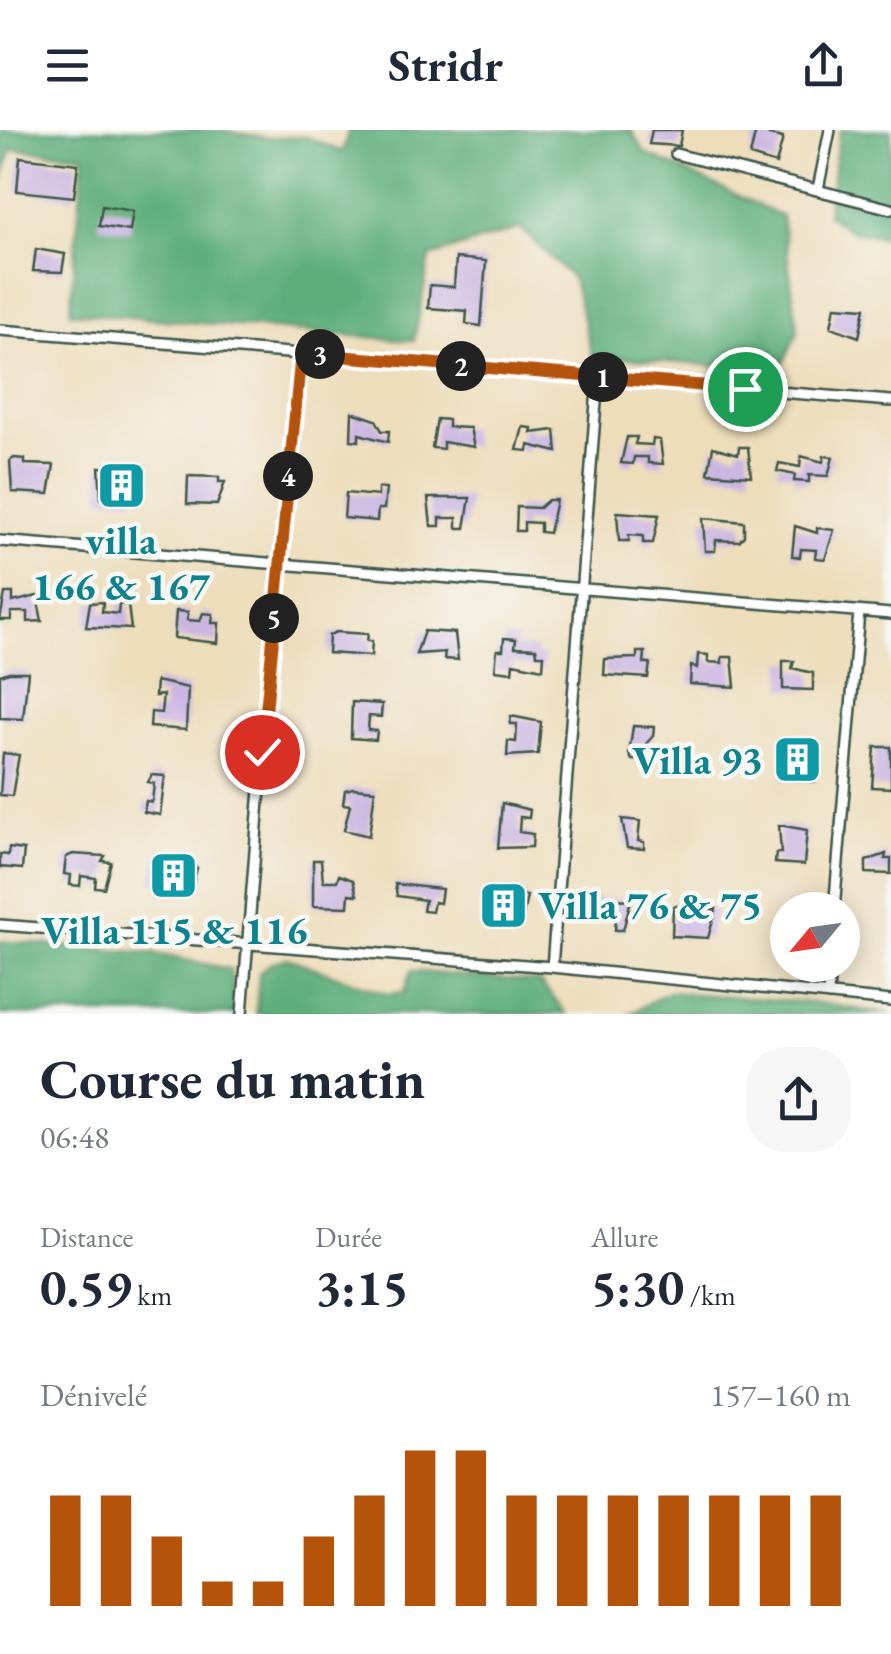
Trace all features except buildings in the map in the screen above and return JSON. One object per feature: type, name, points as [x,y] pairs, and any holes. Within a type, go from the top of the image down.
[{"type":"street","points":[[818,189],[830,130]]},
{"type":"street","points":[[676,154],[891,209]]},
{"type":"street","points":[[0,330],[891,401]]},
{"type":"street","points":[[242,1014],[278,563],[301,353]]},
{"type":"street","points":[[552,967],[598,377]]},
{"type":"street","points":[[0,541],[891,614]]},
{"type":"street","points":[[836,892],[859,612]]},
{"type":"street","points":[[0,925],[247,947],[552,967],[891,1001]]},
{"type":"street","points":[[828,994],[829,982]]},
{"type":"green space","points":[[0,130],[221,130],[271,138],[307,137],[342,152],[349,130],[631,130],[645,153],[782,216],[798,331],[779,372],[592,355],[573,279],[520,228],[430,257],[414,341],[70,312],[84,155],[12,149],[0,185]]},
{"type":"green space","points":[[840,130],[891,130],[891,239],[848,230],[827,214]]},
{"type":"green space","points":[[0,941],[151,953],[230,969],[236,1014],[0,1014]]},
{"type":"green space","points":[[287,958],[387,994],[404,992],[411,971],[540,982],[567,1014],[256,1014],[259,973],[270,963]]},
{"type":"green space","points":[[668,992],[818,1003],[890,1014],[630,1014]]},
{"type":"place","name":"villa 166 & 167","points":[[121,485]]},
{"type":"place","name":"Villa 93","points":[[798,760]]},
{"type":"place","name":"Villa 115 & 116","points":[[174,875]]},
{"type":"place","name":"Villa 76 & 75","points":[[503,905]]},
{"type":"route","points":[[262,752],[301,353],[745,389]]}]
